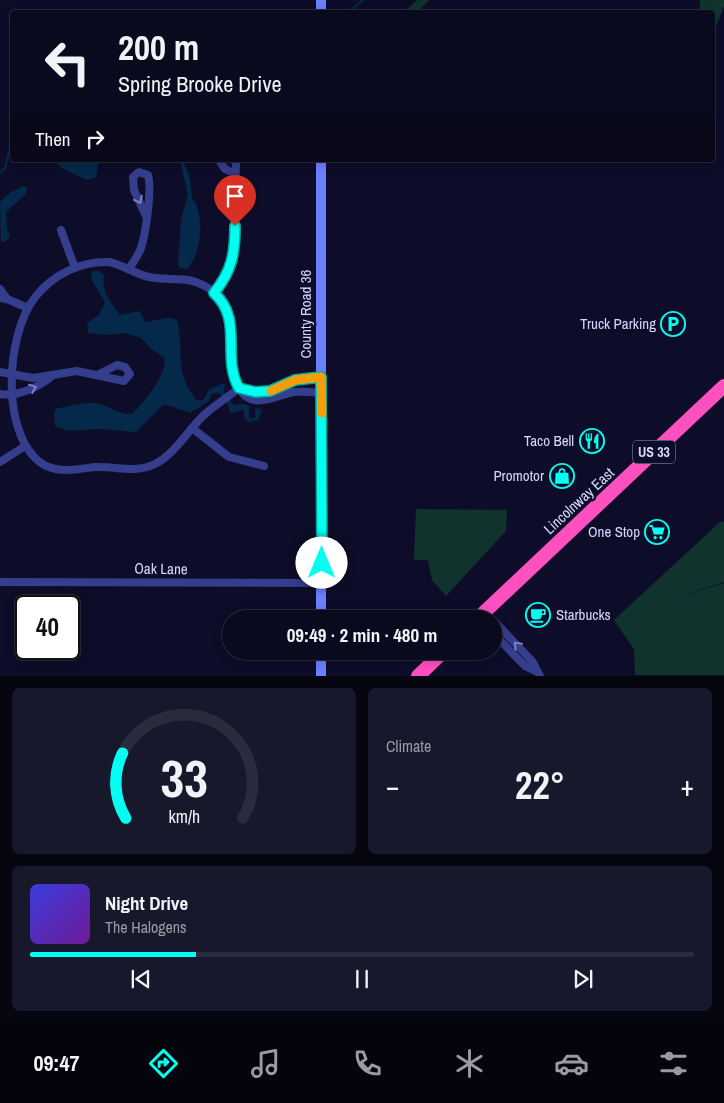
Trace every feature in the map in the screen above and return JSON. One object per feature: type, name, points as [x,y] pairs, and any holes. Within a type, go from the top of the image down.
[{"type":"highway","name":"Lincolnway East","points":[[493,610],[724,386]]},
{"type":"highway","points":[[418,676],[435,660]]},
{"type":"street","points":[[220,162],[224,169],[235,174]]},
{"type":"street","points":[[214,293],[227,277],[234,260],[236,162]]},
{"type":"street","name":"County Road 36","points":[[321,162],[321,610]]},
{"type":"street","points":[[129,269],[140,251],[146,216],[150,184],[148,175],[139,172],[133,177],[134,190],[146,216]]},
{"type":"street","points":[[61,230],[75,268]]},
{"type":"street","points":[[239,388],[211,408],[162,460],[135,470],[101,467],[70,470],[55,469],[40,463],[22,448],[12,428],[9,395],[10,373],[16,339],[28,308],[35,297],[53,279],[75,268],[95,262],[109,262],[155,278],[194,282],[214,293],[226,306],[230,320],[232,371],[239,388],[245,396],[260,401],[273,400],[293,392],[322,392]]},
{"type":"street","points":[[0,289],[4,298],[28,308]]},
{"type":"street","points":[[0,372],[33,378],[68,371],[99,374]]},
{"type":"street","points":[[0,394],[9,395],[36,386],[54,375]]},
{"type":"street","points":[[239,388],[255,392],[270,391],[295,380],[321,377]]},
{"type":"street","points":[[192,428],[208,443],[229,456],[264,466]]},
{"type":"street","points":[[0,462],[22,448]]},
{"type":"street","name":"Oak Lane","points":[[0,582],[322,583]]},
{"type":"street","points":[[502,634],[532,661],[538,673]]},
{"type":"street","points":[[502,642],[525,666],[538,673]]},
{"type":"street","points":[[321,660],[321,676]]},
{"type":"green space","points":[[417,0],[429,0],[419,10],[406,10]]},
{"type":"green space","points":[[700,0],[724,0],[724,6],[715,30],[715,10],[700,10]]},
{"type":"green space","points":[[416,509],[507,510],[506,531],[446,596],[432,580],[428,560],[414,560]]},
{"type":"green space","points":[[720,522],[724,522],[724,582],[674,598],[724,583],[724,675],[635,675],[634,649],[614,620]]},
{"type":"water","points":[[55,162],[99,162],[96,177],[88,180],[63,169]]},
{"type":"water","points":[[180,162],[184,162],[190,178],[192,198],[199,213],[200,223],[199,244],[192,263],[187,269],[181,268],[178,265],[181,220],[188,195]]},
{"type":"water","points":[[24,186],[27,188],[26,194],[6,212],[7,230],[10,235],[5,242],[1,242],[0,202],[11,192]]},
{"type":"water","points":[[96,270],[104,274],[105,291],[120,315],[140,311],[145,322],[169,318],[177,320],[184,379],[196,400],[203,400],[209,390],[223,383],[225,385],[224,392],[234,405],[245,404],[249,406],[249,419],[256,417],[255,408],[262,409],[258,420],[249,422],[245,420],[243,409],[231,414],[227,403],[219,393],[211,394],[209,401],[190,413],[163,405],[136,432],[101,429],[67,431],[55,426],[54,412],[56,409],[81,404],[95,403],[122,413],[132,414],[154,387],[165,364],[164,357],[151,349],[141,338],[125,333],[107,335],[88,333],[87,323],[99,315],[105,302],[92,281],[91,273]]},
{"type":"waterway","points":[[351,10],[363,0]]},
{"type":"waterway","points":[[0,173],[5,168],[10,150]]},
{"type":"slow traffic","points":[[271,391],[295,380],[321,377],[322,413]]},
{"type":"place","name":"Truck Parking","points":[[673,324]]},
{"type":"place","name":"Taco Bell","points":[[592,441]]},
{"type":"place","name":"Promotor","points":[[562,476]]},
{"type":"place","name":"One Stop","points":[[657,532]]},
{"type":"place","name":"Starbucks","points":[[538,615]]},
{"type":"route","points":[[235,226],[234,260],[227,277],[214,293],[226,306],[232,326],[231,365],[234,380],[239,388],[262,392],[270,391],[295,380],[321,377],[322,563]]}]
